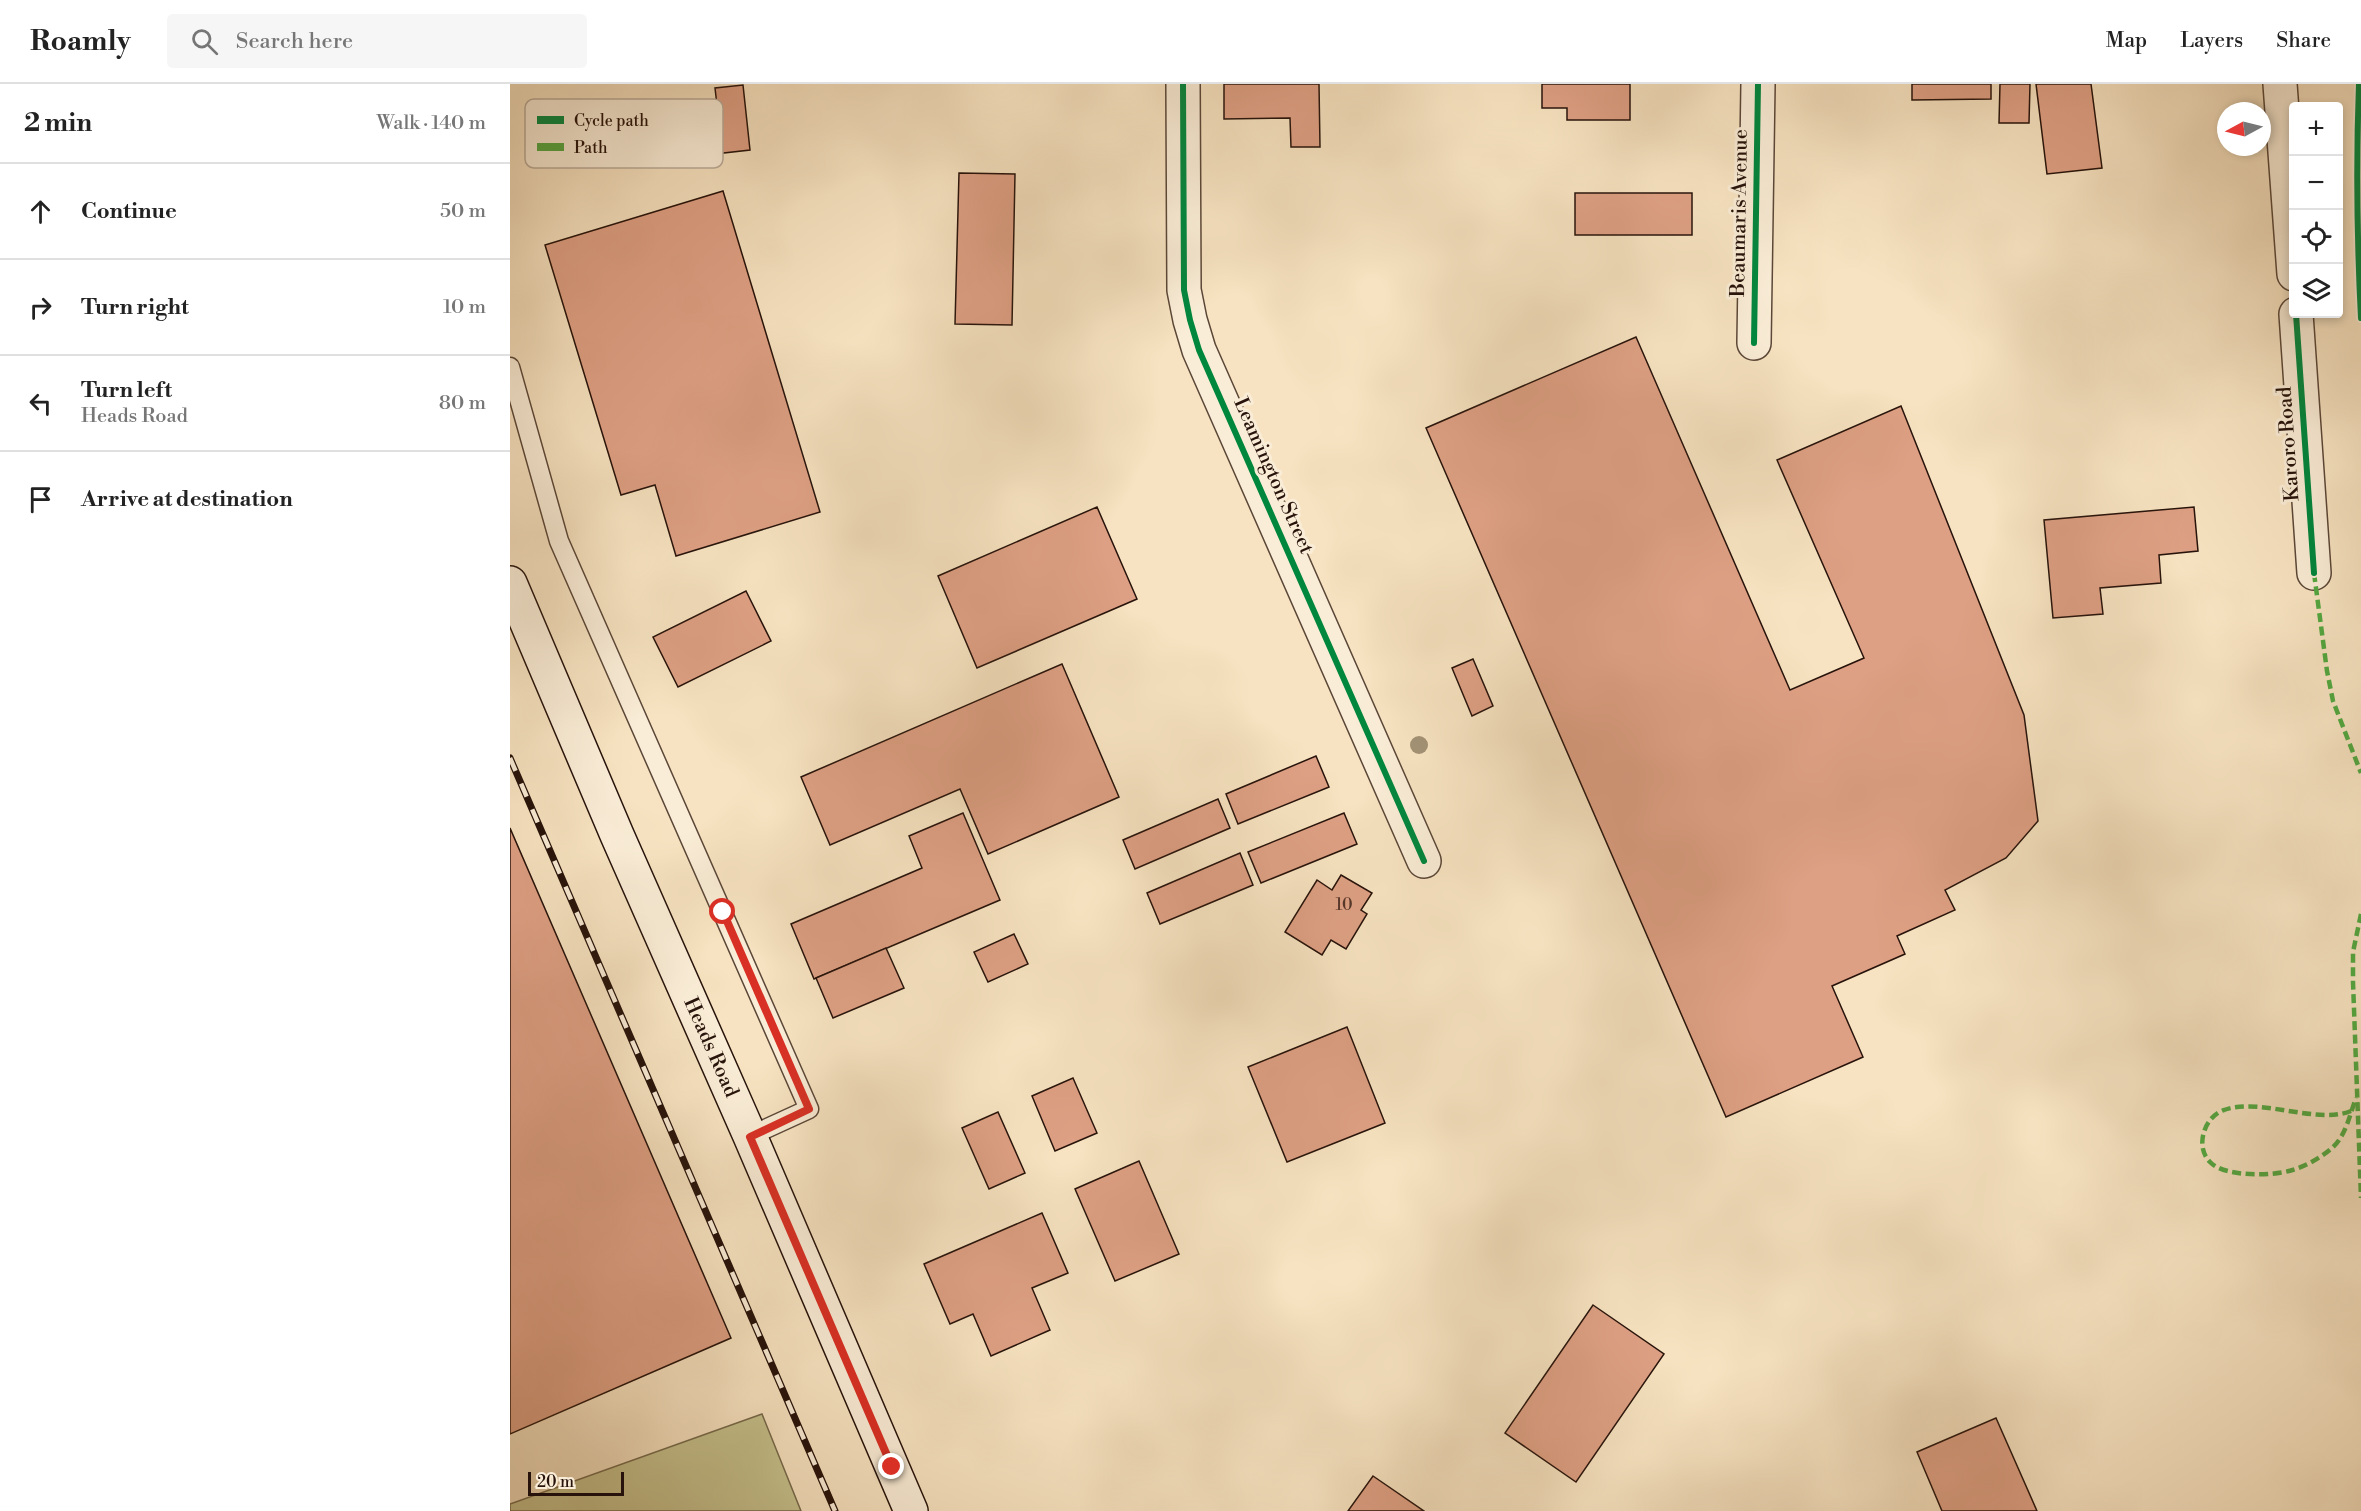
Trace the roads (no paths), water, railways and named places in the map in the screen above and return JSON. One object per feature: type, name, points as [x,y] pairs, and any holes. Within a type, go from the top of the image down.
[{"type":"street","name":"Leamington Street","points":[[1183,84],[1184,290],[1199,350],[1424,861]]},
{"type":"street","name":"Beaumaris Avenue","points":[[1754,343],[1758,84]]},
{"type":"street","points":[[2280,84],[2293,264]]},
{"type":"street","name":"Karoro Road","points":[[2296,318],[2314,573]]},
{"type":"street","name":"Heads Road","points":[[510,583],[911,1511]]},
{"type":"lane","points":[[510,367],[560,541],[809,1109],[750,1137]]},
{"type":"railway","points":[[510,758],[835,1511]]}]
